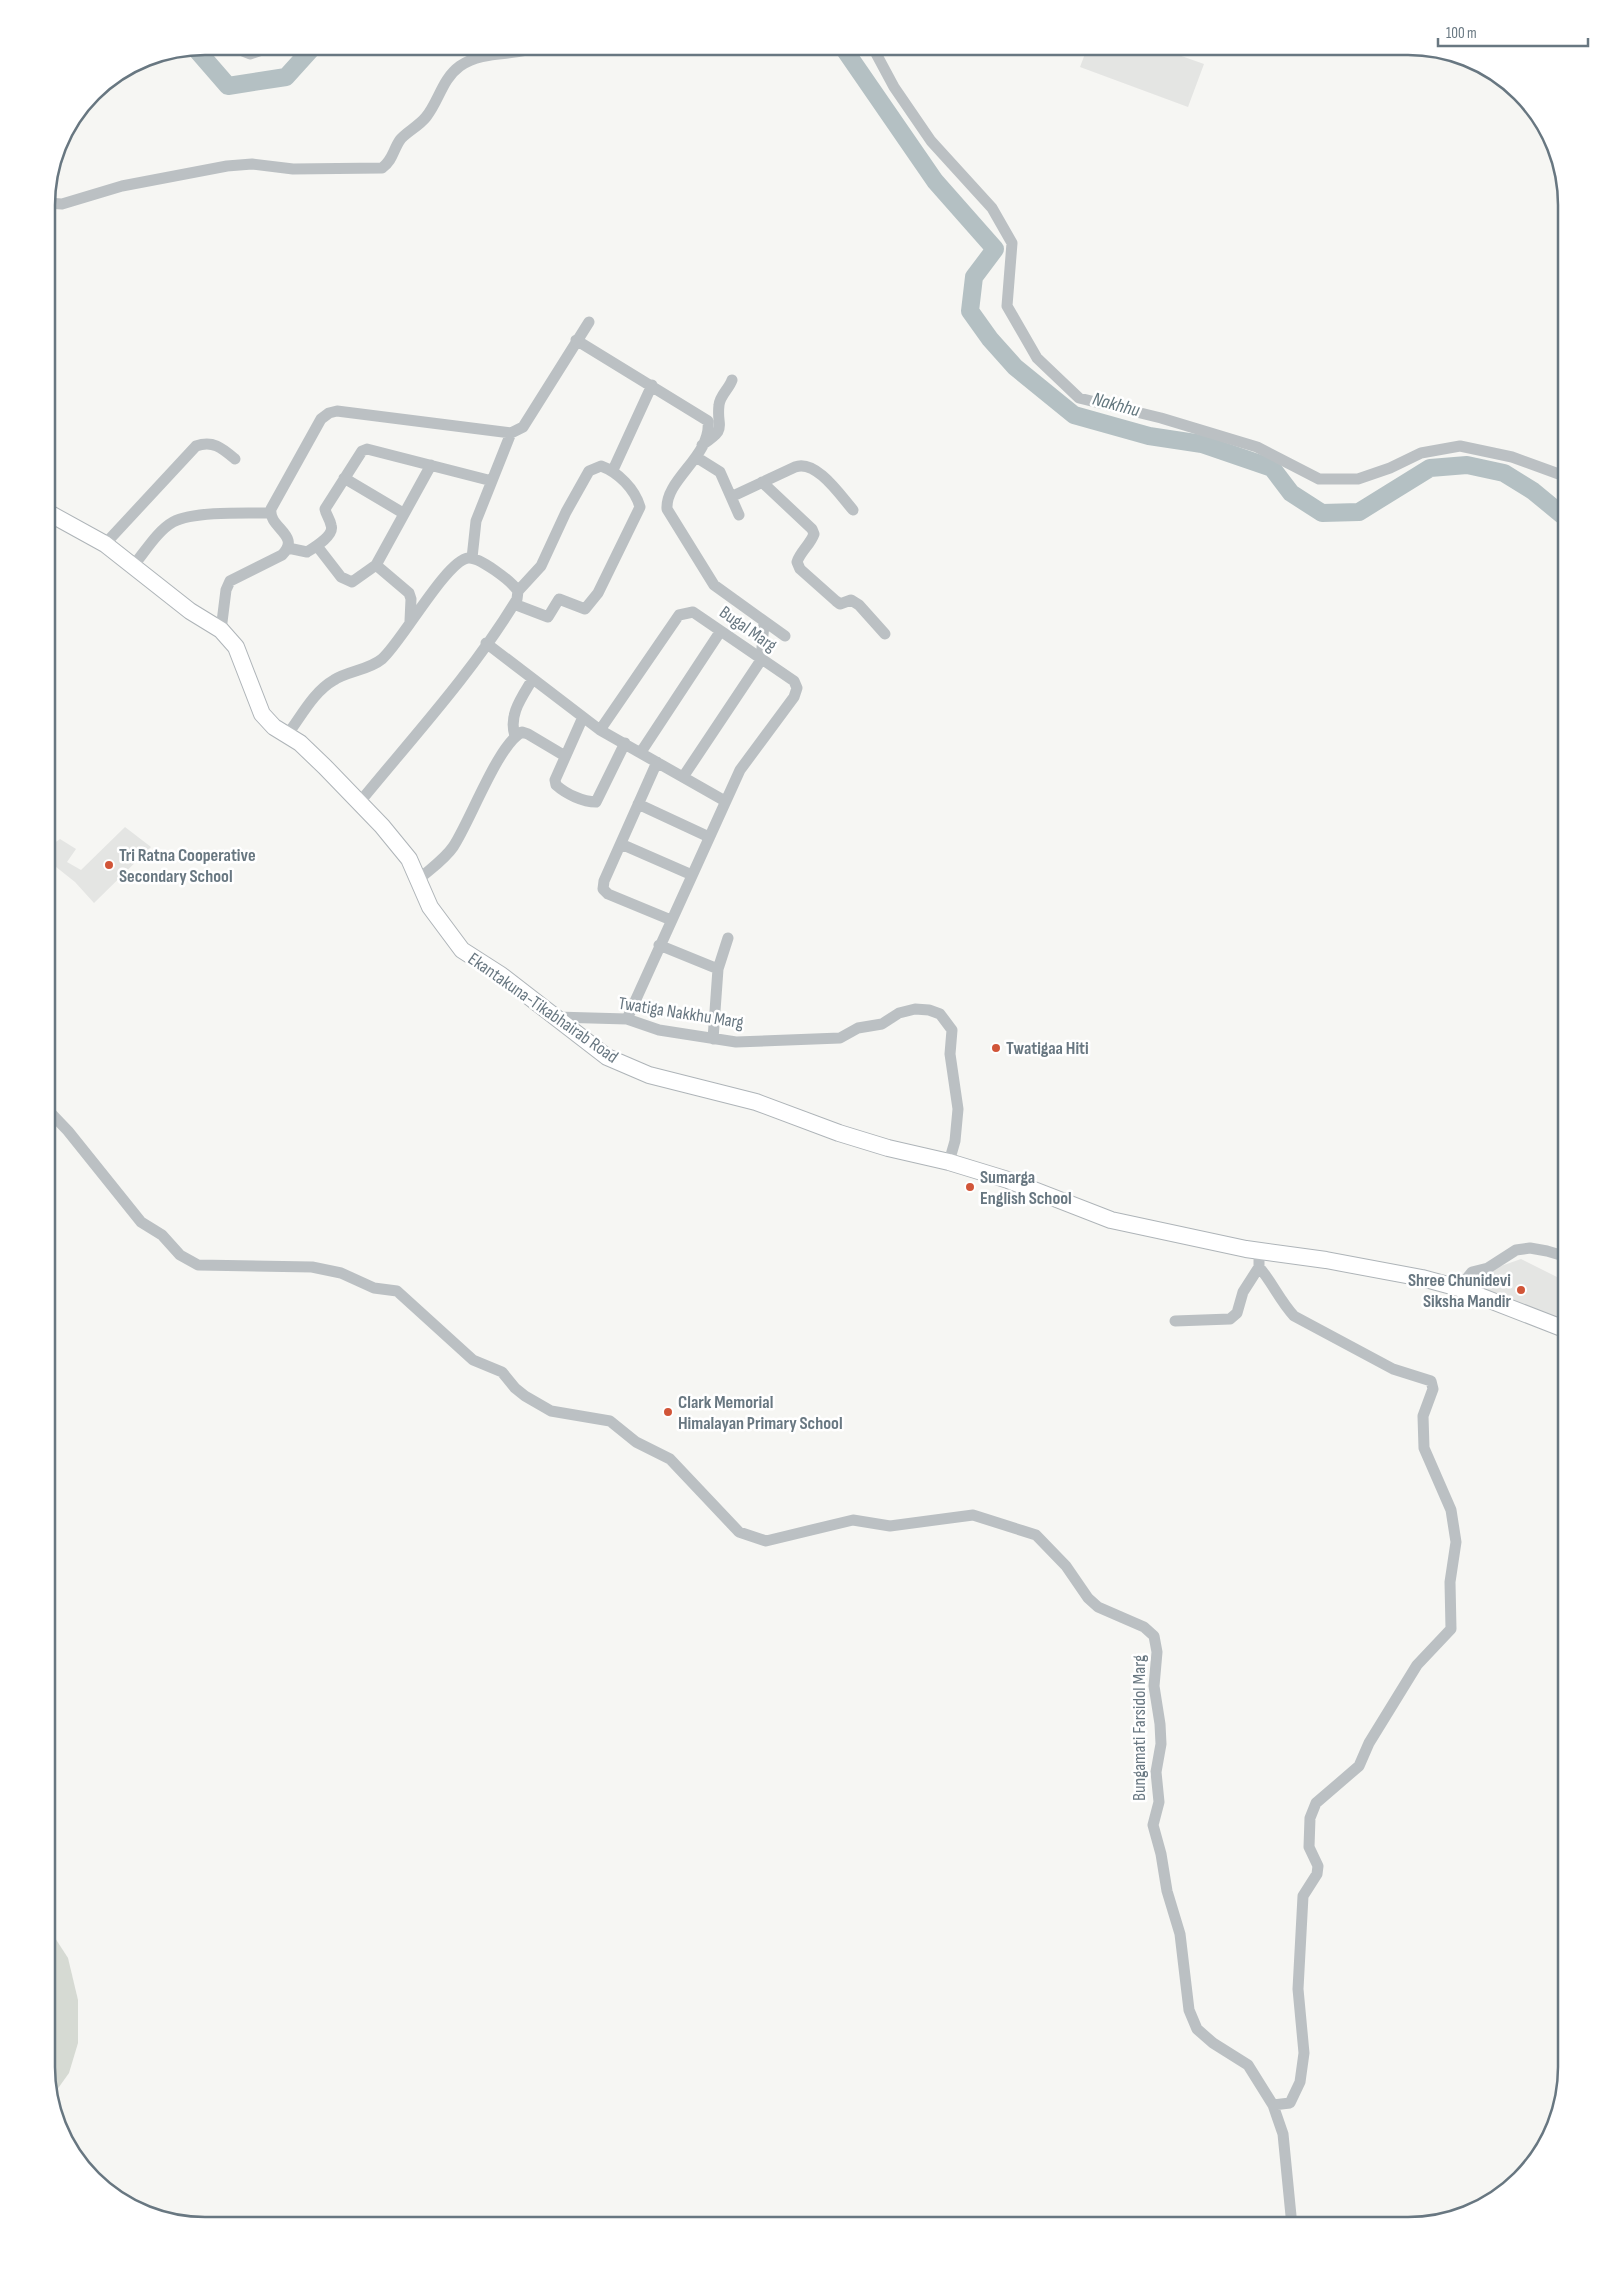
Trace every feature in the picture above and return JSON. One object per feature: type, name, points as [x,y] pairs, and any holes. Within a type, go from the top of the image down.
[{"type":"main road","name":"Ekantakuna-Tikabhairab Road","points":[[55,517],[105,544],[190,611],[221,630],[236,647],[262,714],[274,727],[287,735],[325,767],[409,859],[430,907],[462,950],[501,975],[607,1057],[648,1074],[756,1102],[839,1133],[888,1148],[949,1162],[1008,1180],[1111,1220],[1255,1256],[1350,1264],[1459,1288],[1558,1326]]},
{"type":"street","points":[[55,204],[62,204],[132,184],[252,164],[293,169],[382,168],[389,163],[396,152],[402,136],[413,131],[427,116],[444,84],[461,66],[490,55]]},
{"type":"street","points":[[877,55],[894,87],[931,141],[992,208],[1012,243],[1007,306],[1037,358],[1079,398],[1161,418],[1257,447],[1319,479],[1358,479],[1390,468],[1421,453],[1460,446],[1512,457],[1558,474]]},
{"type":"street","points":[[270,513],[273,502],[321,419],[329,413],[337,411],[512,433],[523,427],[589,322]]},
{"type":"street","points":[[576,340],[708,420],[708,427],[702,446],[669,495],[667,509],[714,585],[764,623],[785,636]]},
{"type":"street","points":[[702,446],[715,437],[721,425],[719,405],[722,397],[730,388],[732,380]]},
{"type":"street","points":[[612,470],[652,386]]},
{"type":"street","points":[[472,558],[476,521],[512,433]]},
{"type":"street","points":[[105,544],[196,446],[206,443],[221,447],[235,459]]},
{"type":"street","points":[[288,548],[302,552],[317,546],[332,531],[332,526],[325,509],[362,451],[367,449],[492,481]]},
{"type":"street","points":[[696,457],[720,472],[739,515]]},
{"type":"street","points":[[317,546],[341,577],[352,582],[359,578],[376,565],[431,465]]},
{"type":"street","points":[[732,496],[800,465],[811,466],[853,510]]},
{"type":"street","points":[[359,803],[437,708],[514,604],[518,591],[541,566],[566,512],[589,471],[601,466],[612,470],[622,478],[640,507],[598,593],[585,609],[559,599],[548,617],[514,604]]},
{"type":"street","points":[[344,478],[403,514]]},
{"type":"street","points":[[762,482],[812,529],[814,534],[810,544],[799,556],[797,562],[800,569],[840,604],[851,600],[859,605],[885,634]]},
{"type":"street","points":[[133,566],[167,526],[175,521],[215,513],[270,513]]},
{"type":"street","points":[[221,630],[226,590],[230,581],[282,554],[288,548],[289,543],[285,533],[270,513]]},
{"type":"street","points":[[287,735],[316,695],[332,681],[382,659],[410,621],[457,564],[466,558],[472,558],[502,575],[518,591]]},
{"type":"street","points":[[376,565],[409,593],[411,599],[410,621]]},
{"type":"street","name":"Bugal Marg","points":[[600,730],[679,615],[693,612],[794,681],[797,688],[794,697],[740,770],[627,1019]]},
{"type":"street","points":[[683,777],[761,660],[764,623]]},
{"type":"street","points":[[641,752],[720,632]]},
{"type":"street","points":[[486,643],[532,680],[600,730],[725,801]]},
{"type":"street","points":[[515,736],[512,727],[513,717],[532,680]]},
{"type":"street","points":[[584,717],[555,780],[556,785],[588,802],[596,802],[625,744]]},
{"type":"street","points":[[419,879],[453,847],[491,775],[515,736],[522,732],[528,734],[565,756]]},
{"type":"street","points":[[656,762],[604,881],[603,889],[608,894],[671,920]]},
{"type":"street","points":[[638,804],[709,837]]},
{"type":"street","points":[[621,844],[692,875]]},
{"type":"street","points":[[713,1039],[718,969],[728,938]]},
{"type":"street","points":[[660,945],[718,969]]},
{"type":"street","name":"Twatiga Nakkhu Marg","points":[[556,1017],[627,1019],[659,1030],[713,1039],[759,1042],[795,1038],[840,1038],[858,1028],[882,1024],[899,1013],[915,1009],[929,1010],[940,1014],[952,1030],[950,1054],[958,1109],[955,1142],[949,1162]]},
{"type":"street","name":"Bungamati Farsidol Marg","points":[[55,1117],[141,1222],[162,1235],[189,1260],[198,1265],[312,1267],[341,1273],[374,1288],[397,1291],[473,1360],[502,1372],[515,1388],[525,1396],[551,1411],[610,1422],[636,1442],[670,1459],[739,1532],[766,1541],[853,1520],[890,1526],[973,1515],[1036,1535],[1066,1566],[1088,1598],[1098,1607],[1144,1627],[1154,1636],[1158,1652],[1154,1686],[1160,1744],[1156,1772],[1159,1802],[1153,1825],[1180,1934],[1189,2010],[1197,2029],[1248,2065],[1273,2105],[1282,2134],[1291,2217]]},
{"type":"street","points":[[1459,1288],[1472,1272],[1488,1268],[1516,1250],[1530,1248],[1558,1254]]},
{"type":"street","points":[[1255,1256],[1270,1279],[1282,1303],[1294,1316],[1393,1369],[1431,1381],[1433,1389],[1423,1416],[1424,1448],[1452,1510],[1456,1542],[1450,1582],[1451,1629],[1417,1665],[1369,1743],[1360,1766],[1316,1803],[1310,1818],[1309,1847],[1318,1866],[1318,1874],[1303,1896],[1298,1990],[1304,2053],[1300,2082],[1290,2103],[1273,2105]]},
{"type":"street","points":[[1175,1321],[1230,1319],[1237,1313],[1255,1256]]},
{"type":"shaded area","points":[[1085,55],[1179,55],[1204,64],[1188,107],[1080,67]]},
{"type":"shaded area","name":"Tri Ratna Cooperative Secondary School","points":[[125,827],[151,847],[94,903],[75,882],[55,866],[55,843],[60,839],[76,849],[67,862],[81,870]]},
{"type":"shaded area","name":"Shree Chunidevi Siksha Mandir","points":[[1521,1259],[1558,1278],[1558,1320],[1556,1321],[1466,1283],[1478,1274]]},
{"type":"shaded area","points":[[55,1938],[68,1958],[78,2000],[78,2043],[69,2073],[57,2090],[55,2067]]},
{"type":"waterway","name":"Nakhhu","points":[[201,55],[228,86],[286,77],[306,55]]},
{"type":"waterway","name":"Nakhhu","points":[[848,55],[935,181],[995,249],[974,277],[970,311],[990,339],[1015,367],[1074,415],[1149,436],[1202,444],[1272,468],[1291,493],[1322,513],[1359,512],[1430,468],[1467,465],[1504,473],[1533,491],[1558,512]]},
{"type":"place","name":"Tri Ratna Cooperative Secondary School","points":[[109,865]]},
{"type":"place","name":"Twatigaa Hiti","points":[[996,1048]]},
{"type":"place","name":"Sumarga English School","points":[[970,1187]]},
{"type":"place","name":"Shree Chunidevi Siksha Mandir","points":[[1521,1290]]},
{"type":"place","name":"Clark Memorial Himalayan Primary School","points":[[668,1412]]}]
